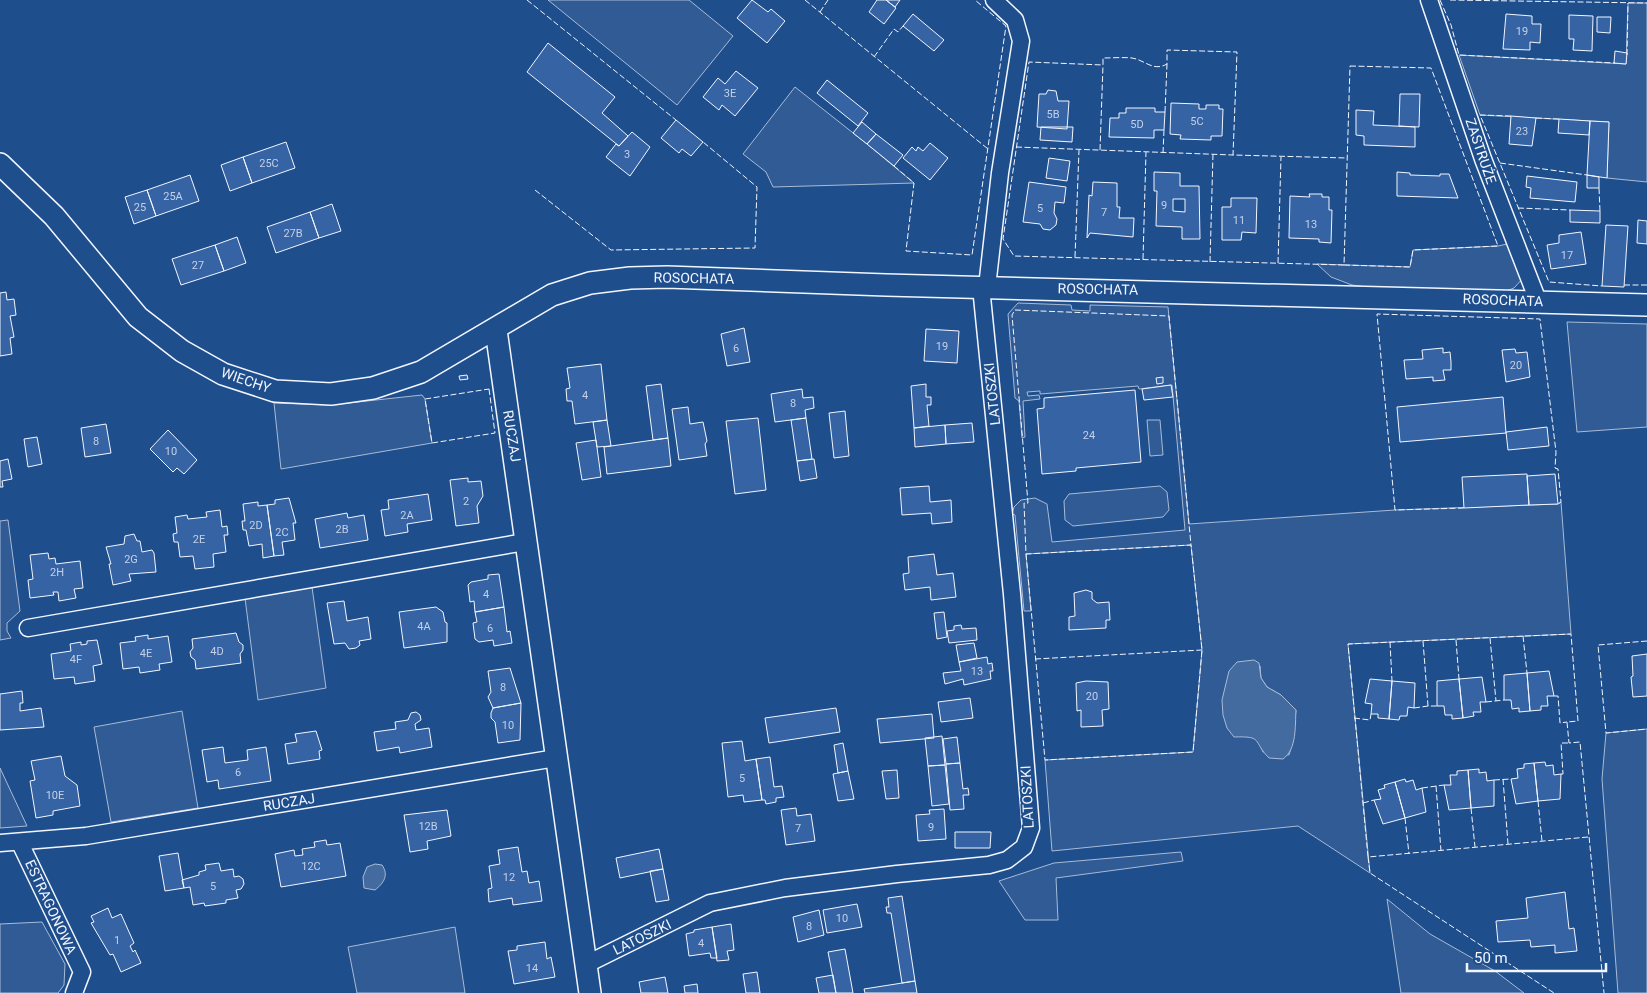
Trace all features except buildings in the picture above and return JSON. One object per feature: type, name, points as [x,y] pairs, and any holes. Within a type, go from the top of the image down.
[{"type":"street","name":"LATOSZKI","points":[[585,965],[710,903],[785,888],[989,865],[1014,857],[1024,847],[1031,828],[984,287],[1021,41],[1015,20],[994,0]]},
{"type":"street","name":"ZASTRUŻE","points":[[1429,0],[1483,159],[1538,301]]},
{"type":"street","name":"WIECHY","points":[[0,164],[54,216],[138,317],[182,351],[223,374],[275,391],[332,394],[372,388],[421,372],[552,296]]},
{"type":"street","name":"ROSOCHATA","points":[[552,296],[590,282],[667,277],[1647,305]]},
{"type":"street","name":"RUCZAJ","points":[[496,330],[520,485],[525,542],[590,993]]},
{"type":"street","points":[[28,628],[525,542]]},
{"type":"street","name":"RUCZAJ","points":[[0,843],[86,836],[556,758]]},
{"type":"street","name":"ESTRAGONOWA","points":[[20,842],[82,972],[74,993]]},
{"type":"shaded area","points":[[548,0],[689,0],[733,36],[677,105]]},
{"type":"shaded area","points":[[1628,3],[1647,3],[1647,182],[1607,178],[1609,122],[1480,115],[1459,55],[1626,64]]},
{"type":"shaded area","points":[[795,87],[914,183],[773,187],[766,172],[743,154]]},
{"type":"shaded area","points":[[1512,243],[1525,276],[1514,288],[1504,292],[1374,288],[1352,285],[1331,277],[1317,264],[1410,267],[1413,250],[1498,246]]},
{"type":"shaded area","points":[[1018,303],[1071,305],[1072,310],[1090,311],[1090,305],[1168,307],[1189,524],[1395,510],[1558,504],[1561,502],[1571,634],[1348,644],[1370,873],[1298,826],[1052,851],[1045,760],[1193,752],[1202,650],[1191,545],[1026,554],[1031,611],[1024,611],[1015,515],[1012,514],[1014,507],[1021,500],[1035,498],[1047,504],[1052,542],[1185,530],[1172,385],[1139,389],[1138,386],[1040,394],[1040,391],[1027,392],[1028,396],[1039,395],[1040,399],[1023,401],[1025,437],[1022,438],[1019,401],[1015,398],[1008,314]],"holes":[[[1260,666],[1261,678],[1267,687],[1281,695],[1296,710],[1293,741],[1289,755],[1263,752],[1257,739],[1251,737]]]},
{"type":"shaded area","points":[[1567,322],[1647,324],[1647,427],[1577,432]]},
{"type":"shaded area","points":[[422,395],[425,399],[432,443],[281,469],[274,403],[330,405]]},
{"type":"shaded area","points":[[1147,420],[1160,420],[1163,455],[1150,456]]},
{"type":"shaded area","points":[[1160,486],[1167,492],[1169,510],[1163,517],[1073,526],[1065,520],[1064,501],[1069,494]]},
{"type":"shaded area","points":[[8,520],[20,611],[7,623],[7,631],[11,638],[0,640],[0,521]]},
{"type":"shaded area","points":[[312,587],[326,688],[258,700],[245,598]]},
{"type":"shaded area","points":[[1254,660],[1259,663],[1261,678],[1267,687],[1281,695],[1296,710],[1293,743],[1288,755],[1283,759],[1269,758],[1256,741],[1250,737],[1234,737],[1227,728],[1223,715],[1222,700],[1229,671],[1237,662]]},
{"type":"shaded area","points":[[182,711],[198,808],[111,822],[94,727]]},
{"type":"shaded area","points":[[1647,729],[1647,993],[1618,993],[1602,779],[1606,733]]},
{"type":"shaded area","points":[[0,768],[27,826],[0,828]]},
{"type":"shaded area","points":[[1181,852],[1183,861],[1056,878],[1058,920],[1025,920],[999,881],[1054,863]]},
{"type":"shaded area","points":[[375,864],[382,865],[385,872],[384,879],[375,890],[364,888],[363,877],[367,867]]},
{"type":"shaded area","points":[[1387,899],[1430,934],[1495,971],[1524,993],[1401,993]]},
{"type":"shaded area","points":[[42,922],[65,964],[64,985],[58,993],[0,993],[0,924]]},
{"type":"shaded area","points":[[455,927],[465,993],[357,993],[348,947]]},
{"type":"fence","points":[[527,0],[676,120]]},
{"type":"fence","points":[[805,0],[988,149]]},
{"type":"fence","points":[[820,12],[828,0]]},
{"type":"fence","points":[[894,166],[914,183],[906,251],[972,255],[1006,26],[975,0]]},
{"type":"fence","points":[[1440,0],[1451,25],[1459,55],[1615,63]]},
{"type":"fence","points":[[1450,0],[1647,3]]},
{"type":"fence","points":[[1627,55],[1628,3]]},
{"type":"fence","points":[[874,57],[894,29],[898,32],[903,26]]},
{"type":"fence","points":[[1344,265],[1014,256],[1003,239],[1029,62],[1103,65],[1103,58],[1132,58],[1157,67],[1167,64],[1167,50],[1237,52],[1233,155],[1347,158]]},
{"type":"fence","points":[[1165,112],[1167,64]]},
{"type":"fence","points":[[1100,150],[1103,65]]},
{"type":"fence","points":[[1350,66],[1431,68],[1498,246],[1413,250],[1410,267],[1344,265],[1350,66]]},
{"type":"fence","points":[[1511,116],[1480,115],[1549,282],[1602,286]]},
{"type":"fence","points":[[1536,118],[1559,119]]},
{"type":"fence","points":[[1163,153],[1164,130]]},
{"type":"fence","points":[[535,190],[611,250],[755,248],[757,187],[703,142]]},
{"type":"fence","points":[[1016,147],[1233,155]]},
{"type":"fence","points":[[1075,257],[1079,150]]},
{"type":"fence","points":[[1143,259],[1146,152]]},
{"type":"fence","points":[[1210,262],[1213,154]]},
{"type":"fence","points":[[1278,263],[1281,157]]},
{"type":"fence","points":[[1500,163],[1587,175]]},
{"type":"fence","points":[[1599,188],[1600,211]]},
{"type":"fence","points":[[1518,208],[1570,210]]},
{"type":"fence","points":[[1624,285],[1647,285]]},
{"type":"fence","points":[[1015,310],[1169,316],[1191,545],[1026,554],[1024,503],[1028,503],[1012,315],[1015,310]]},
{"type":"fence","points":[[1464,508],[1395,510],[1377,314],[1540,319],[1556,452],[1555,468],[1558,469],[1561,502],[1558,504]]},
{"type":"fence","points":[[489,389],[495,433],[432,443],[425,399],[489,389]]},
{"type":"fence","points":[[1026,554],[1045,760],[1193,752],[1202,650],[1191,545]]},
{"type":"fence","points":[[1588,837],[1368,857],[1348,644],[1571,634],[1578,721],[1567,722],[1569,743],[1580,742],[1604,993]]},
{"type":"fence","points":[[1523,636],[1527,673]]},
{"type":"fence","points":[[1490,638],[1496,701]]},
{"type":"fence","points":[[1456,640],[1459,679]]},
{"type":"fence","points":[[1423,641],[1428,706],[1437,706]]},
{"type":"fence","points":[[1647,641],[1598,645],[1606,733],[1647,729]]},
{"type":"fence","points":[[1390,642],[1392,681]]},
{"type":"fence","points":[[1035,659],[1202,650]]},
{"type":"fence","points":[[1554,696],[1558,696],[1560,723],[1567,722]]},
{"type":"fence","points":[[1486,702],[1504,700]]},
{"type":"fence","points":[[1414,708],[1428,706]]},
{"type":"fence","points":[[1354,718],[1370,720],[1371,714]]},
{"type":"fence","points":[[1561,774],[1563,774],[1561,743],[1569,743]]},
{"type":"fence","points":[[1503,779],[1508,844]]},
{"type":"fence","points":[[1494,780],[1511,779]]},
{"type":"fence","points":[[1422,788],[1444,785]]},
{"type":"fence","points":[[1436,786],[1441,851]]},
{"type":"fence","points":[[1363,803],[1374,800]]},
{"type":"fence","points":[[1538,801],[1542,841]]},
{"type":"fence","points":[[1471,808],[1475,847]]},
{"type":"fence","points":[[1405,818],[1409,854]]},
{"type":"fence","points":[[1368,857],[1370,873],[1554,993]]}]
